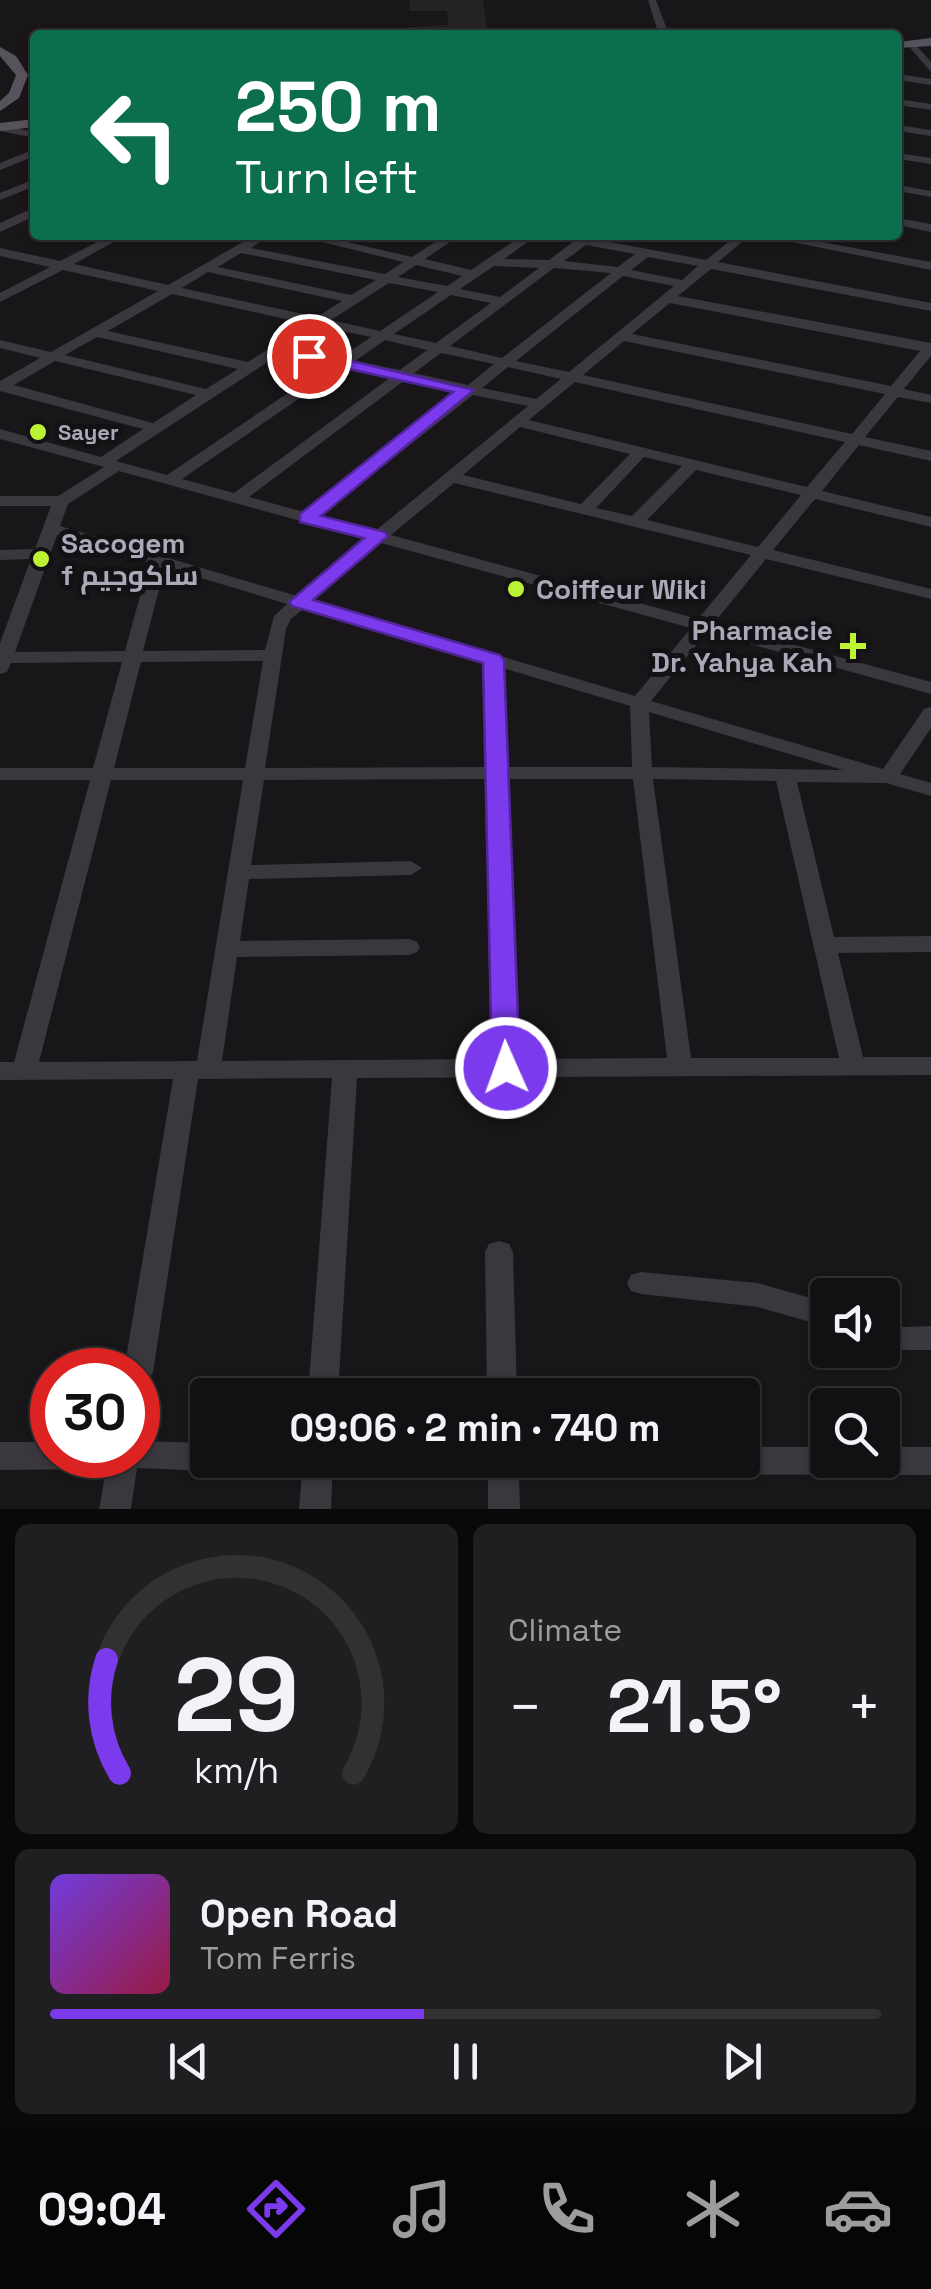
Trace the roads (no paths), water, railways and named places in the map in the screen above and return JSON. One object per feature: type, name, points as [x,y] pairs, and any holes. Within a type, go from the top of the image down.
[{"type":"main road","points":[[902,45],[931,42]]},
{"type":"main road","points":[[0,50],[30,58]]},
{"type":"main road","points":[[0,50],[12,59],[22,75],[15,95],[0,107]]},
{"type":"main road","points":[[0,128],[30,123]]},
{"type":"street","points":[[652,0],[662,30]]},
{"type":"street","points":[[912,44],[931,69]]},
{"type":"street","points":[[902,78],[931,82]]},
{"type":"street","points":[[902,103],[931,107]]},
{"type":"street","points":[[0,128],[30,134]]},
{"type":"street","points":[[902,129],[931,133]]},
{"type":"street","points":[[0,167],[30,154]]},
{"type":"street","points":[[902,157],[931,161]]},
{"type":"street","points":[[21,158],[30,161]]},
{"type":"street","points":[[0,197],[30,184]]},
{"type":"street","points":[[902,189],[931,194]]},
{"type":"street","points":[[0,228],[30,213]]},
{"type":"street","points":[[902,223],[931,228]]},
{"type":"street","points":[[0,298],[110,240]]},
{"type":"street","points":[[0,387],[255,240]]},
{"type":"street","points":[[321,240],[472,274]]},
{"type":"street","points":[[274,655],[1,662],[9,618],[42,554],[61,501],[155,428],[446,240]]},
{"type":"street","points":[[170,480],[524,240]]},
{"type":"street","points":[[237,498],[585,240]]},
{"type":"street","points":[[596,240],[931,307]]},
{"type":"street","points":[[143,1348],[198,1070],[227,950],[283,616],[738,240]]},
{"type":"street","points":[[790,240],[931,266]]},
{"type":"street","points":[[239,249],[502,302]]},
{"type":"street","points":[[0,252],[931,456]]},
{"type":"street","points":[[307,518],[646,252]]},
{"type":"street","points":[[491,262],[620,272],[684,284]]},
{"type":"street","points":[[206,268],[354,300]]},
{"type":"street","points":[[667,298],[930,348],[638,703],[642,773],[680,1067]]},
{"type":"street","points":[[95,332],[250,367]]},
{"type":"street","points":[[621,336],[931,400]]},
{"type":"street","points":[[0,344],[208,394]]},
{"type":"street","points":[[278,349],[538,404]]},
{"type":"street","points":[[0,387],[155,428]]},
{"type":"street","points":[[516,422],[931,522]]},
{"type":"street","points":[[0,434],[931,688]]},
{"type":"street","points":[[586,508],[642,452]]},
{"type":"street","points":[[638,520],[692,464]]},
{"type":"street","points":[[450,477],[931,594]]},
{"type":"street","points":[[0,501],[61,501]]},
{"type":"street","points":[[51,528],[888,777],[929,794]]},
{"type":"street","points":[[0,555],[42,554]]},
{"type":"street","points":[[158,560],[102,774],[12,1071],[931,1066]]},
{"type":"street","points":[[493,660],[506,1068]]},
{"type":"street","points":[[888,777],[931,713]]},
{"type":"street","points":[[0,774],[642,773],[888,777]]},
{"type":"street","points":[[784,774],[854,1066]]},
{"type":"street","points":[[240,872],[412,868]]},
{"type":"street","points":[[825,945],[931,944]]},
{"type":"street","points":[[227,950],[408,947]]},
{"type":"street","points":[[323,1378],[345,1069]]},
{"type":"street","points":[[499,1252],[502,1378]]},
{"type":"street","points":[[640,1283],[758,1295],[810,1309]]},
{"type":"street","points":[[900,1339],[931,1338]]},
{"type":"street","points":[[160,1455],[190,1456]]},
{"type":"street","points":[[0,1456],[30,1456]]},
{"type":"street","points":[[760,1461],[931,1461]]},
{"type":"street","points":[[115,1509],[120,1478]]},
{"type":"street","points":[[315,1509],[317,1478]]},
{"type":"street","points":[[503,1478],[504,1509]]},
{"type":"place","name":"Sayer","points":[[38,432]]},
{"type":"place","name":"Sacogem f ساكوجيم","points":[[41,559]]},
{"type":"place","name":"Coiffeur Wiki","points":[[516,589]]},
{"type":"place","name":"Pharmacie Dr. Yahya Kah","points":[[853,646]]}]
